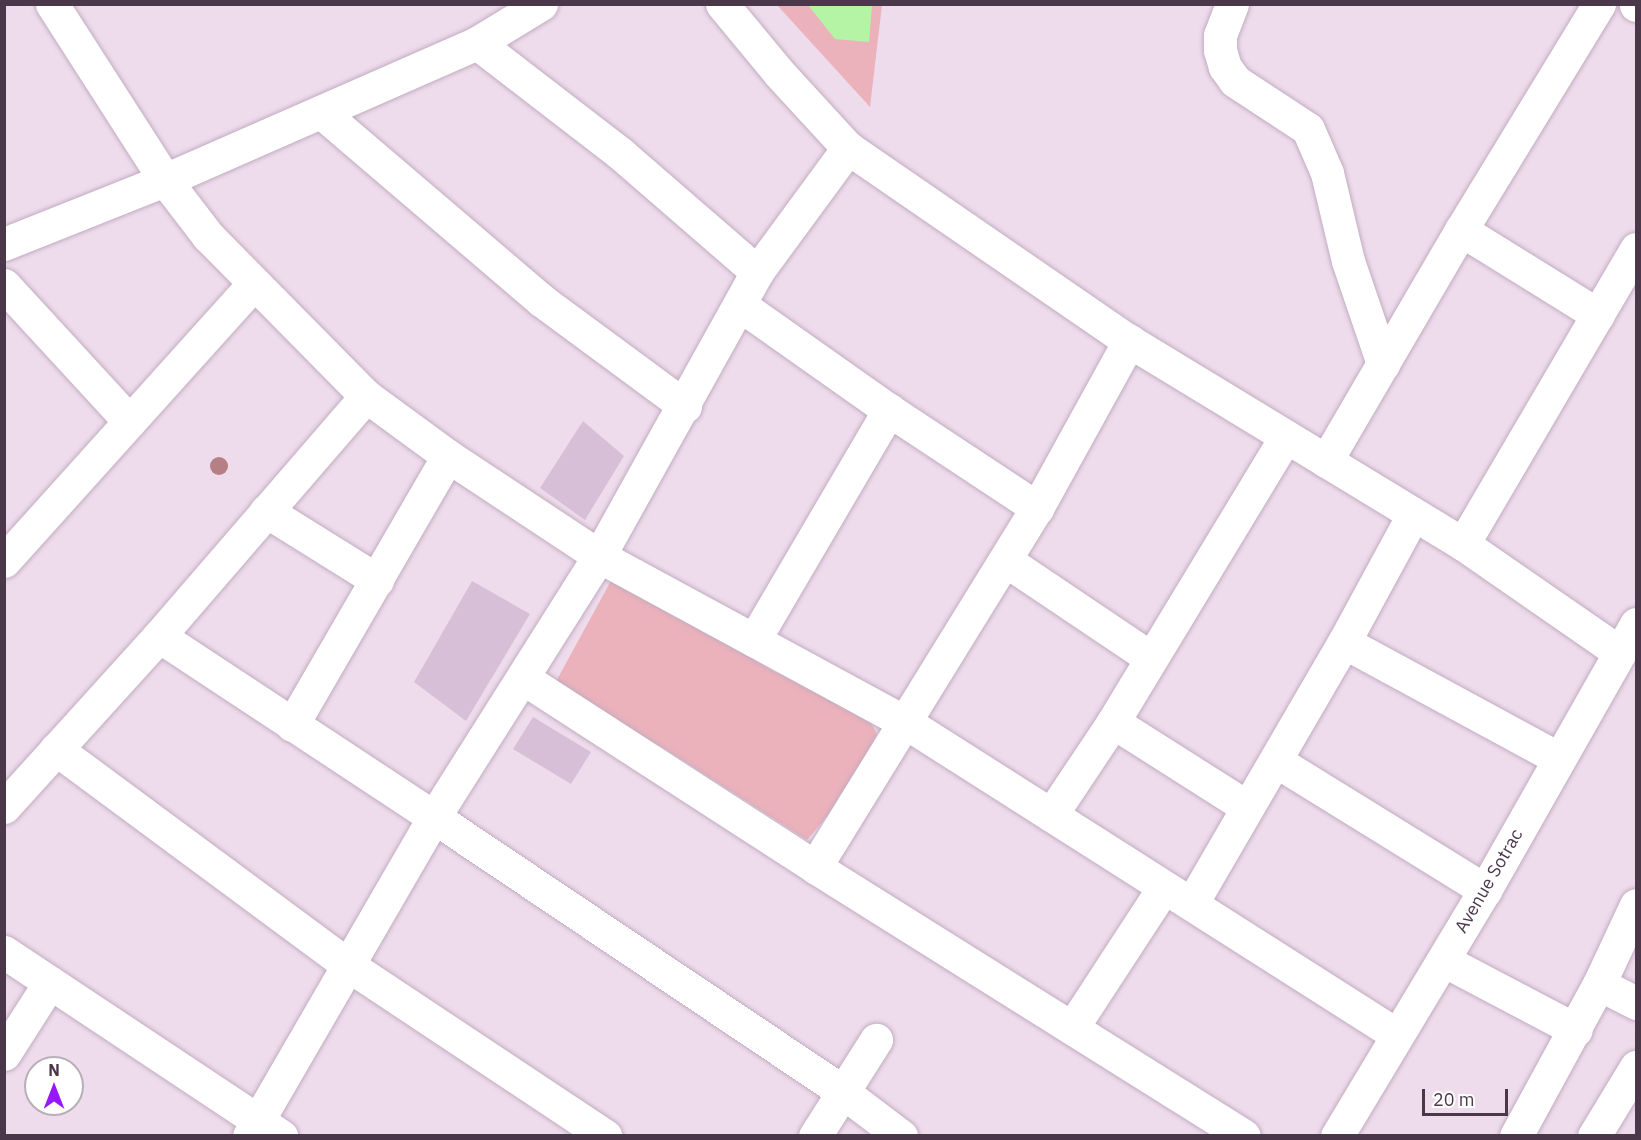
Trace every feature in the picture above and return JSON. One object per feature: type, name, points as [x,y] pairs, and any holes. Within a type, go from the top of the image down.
[{"type":"street","points":[[52,4],[165,180],[208,236],[366,396],[448,456],[599,556],[905,722],[1397,1035]]},
{"type":"street","points":[[4,244],[165,180],[477,43],[542,4]]},
{"type":"street","points":[[722,4],[779,73],[848,148],[1129,341],[1285,438],[1463,544],[1628,657]]},
{"type":"street","points":[[1232,4],[1220,35],[1220,50],[1225,67],[1235,81],[1308,129],[1327,173],[1348,261],[1383,364]]},
{"type":"street","points":[[1326,461],[1461,230],[1599,4]]},
{"type":"street","points":[[477,43],[621,154],[757,272]]},
{"type":"street","points":[[321,112],[541,300],[685,406]]},
{"type":"street","points":[[4,952],[263,1130],[348,965],[434,817],[599,556],[685,406],[757,272],[848,148]]},
{"type":"street","points":[[1461,230],[1598,315]]},
{"type":"street","points":[[1463,544],[1636,249]]},
{"type":"street","points":[[10,542],[129,421],[253,284]]},
{"type":"street","points":[[4,285],[129,421]]},
{"type":"street","points":[[740,305],[889,410],[1037,508]]},
{"type":"street","points":[[815,867],[1037,508],[1129,341]]},
{"type":"street","points":[[4,807],[159,636],[366,396]]},
{"type":"street","points":[[754,640],[889,410]]},
{"type":"street","points":[[1051,815],[1113,722],[1285,438]]},
{"type":"street","points":[[292,724],[448,456]]},
{"type":"street","points":[[266,512],[377,580]]},
{"type":"street","points":[[1192,903],[1344,642],[1413,515]]},
{"type":"street","points":[[1005,560],[1151,658]]},
{"type":"street","name":"Avenue Sotrac","points":[[1337,1136],[1485,890],[1558,758],[1628,657],[1636,624]]},
{"type":"street","points":[[159,636],[434,817],[843,1092],[901,1136]]},
{"type":"street","points":[[1344,642],[1558,758]]},
{"type":"street","points":[[523,678],[815,867],[1244,1136]]},
{"type":"street","points":[[1113,722],[1247,807]]},
{"type":"street","points":[[56,749],[348,965],[605,1136]]},
{"type":"street","points":[[1276,760],[1485,890]]},
{"type":"street","points":[[1072,1028],[1164,887]]},
{"type":"street","points":[[1516,1136],[1599,984],[1636,905]]},
{"type":"street","points":[[1443,960],[1575,1029]]},
{"type":"street","points":[[4,1054],[50,982]]},
{"type":"street","points":[[1599,984],[1636,1003]]},
{"type":"street","points":[[815,1136],[876,1040]]},
{"type":"street","points":[[1594,1136],[1636,1066]]},
{"type":"shaded area","points":[[5,5],[1636,5],[1636,1135],[5,1136]]},
{"type":"shaded area","points":[[777,5],[882,5],[870,107]]},
{"type":"shaded area","points":[[808,5],[872,5],[869,42],[835,39]]},
{"type":"shaded area","points":[[613,577],[775,672],[866,714],[877,734],[853,786],[807,840],[665,749],[553,687]]},
{"type":"building","points":[[583,421],[624,456],[585,520],[540,488]]},
{"type":"building","points":[[472,581],[530,614],[466,721],[414,682]]},
{"type":"building","points":[[533,717],[591,752],[571,784],[513,749]]}]
